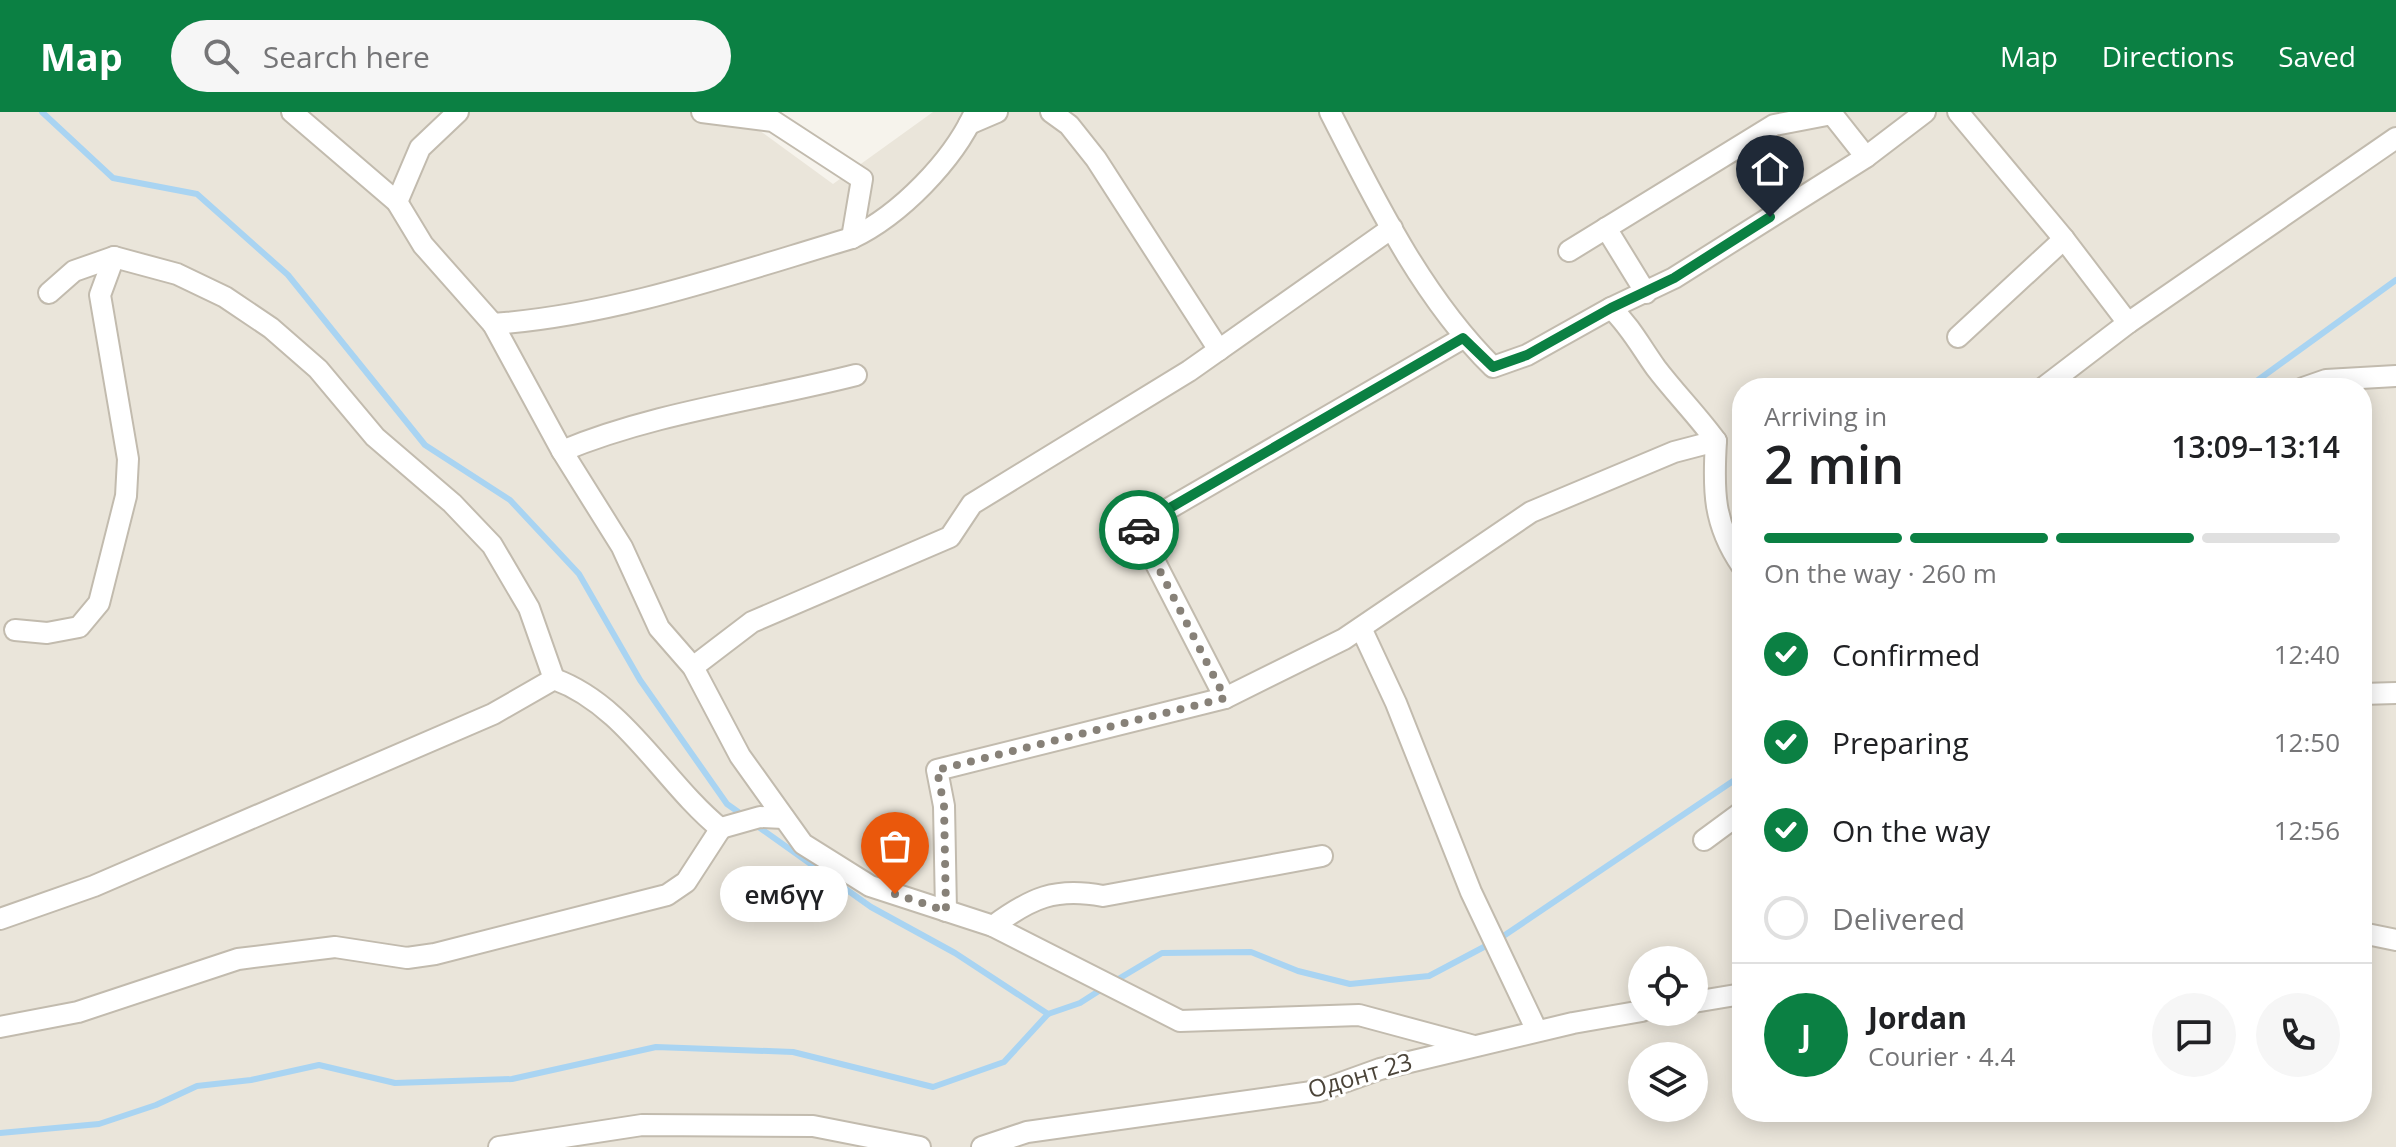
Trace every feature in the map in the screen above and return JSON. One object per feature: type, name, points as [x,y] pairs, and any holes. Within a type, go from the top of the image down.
[{"type":"street","points":[[292,112],[397,202],[423,245],[493,324],[562,451],[622,547],[659,628],[693,667],[740,756],[803,844],[870,886],[993,926],[1180,1021],[1359,1015],[1474,1046]]},
{"type":"street","points":[[397,202],[420,148],[458,112]]},
{"type":"street","points":[[702,112],[773,121],[862,179],[852,238]]},
{"type":"street","points":[[493,324],[558,319],[673,291],[852,238],[874,228],[925,184],[972,118],[997,112]]},
{"type":"street","points":[[1051,112],[1069,125],[1096,159],[1219,350]]},
{"type":"street","points":[[1330,112],[1392,228],[1463,338],[1493,367],[1527,355],[1611,308],[1646,293],[1866,157],[1925,112]]},
{"type":"street","points":[[1958,112],[2064,239],[2128,323]]},
{"type":"street","points":[[1569,251],[1774,125],[1831,113],[1866,157]]},
{"type":"street","points":[[2056,378],[2128,323],[2396,138]]},
{"type":"street","points":[[693,667],[752,622],[950,537],[972,504],[1057,455],[1219,350],[1392,228]]},
{"type":"street","points":[[1606,228],[1646,293]]},
{"type":"street","points":[[1958,337],[2064,239]]},
{"type":"street","points":[[15,630],[47,633],[79,627],[99,603],[126,496],[128,459],[100,295],[114,257]]},
{"type":"street","points":[[49,293],[74,271],[114,257],[177,274],[225,297],[271,328],[318,369],[375,437],[452,503],[492,545],[529,608],[554,679],[571,686],[609,713],[641,743],[691,804],[721,829]]},
{"type":"street","points":[[1611,308],[1629,325],[1657,370],[1687,402],[1716,441],[1713,493],[1726,542],[1732,551]]},
{"type":"street","points":[[1225,698],[1137,527],[1463,338]]},
{"type":"street","points":[[562,451],[605,433],[646,422],[856,375]]},
{"type":"street","points":[[2361,378],[2396,376]]},
{"type":"street","points":[[946,911],[944,806],[937,770],[1225,698],[1361,628],[1531,512],[1674,452],[1716,441]]},
{"type":"street","points":[[1361,628],[1396,703],[1471,892],[1537,1031]]},
{"type":"street","points":[[0,919],[94,886],[480,720],[554,679]]},
{"type":"street","points":[[2372,694],[2396,693]]},
{"type":"street","points":[[0,1027],[78,1012],[238,959],[335,947],[407,958],[435,954],[667,895],[686,882],[721,829],[760,817],[784,818]]},
{"type":"street","points":[[1704,840],[1732,819]]},
{"type":"street","points":[[993,926],[1025,902],[1074,891],[1103,896],[1322,856]]},
{"type":"street","points":[[2372,935],[2396,940]]},
{"type":"street","points":[[1708,1000],[1732,996]]},
{"type":"street","name":"Одонт 23","points":[[982,1147],[1027,1132],[1319,1091],[1380,1069],[1537,1031],[1628,1014]]},
{"type":"street","points":[[499,1147],[642,1125],[813,1126],[920,1147]]},
{"type":"shaded area","points":[[0,112],[734,112],[833,184],[933,112],[2396,112],[2396,1147],[0,1147]]},
{"type":"waterway","points":[[42,112],[113,178],[197,194],[288,275],[425,445],[510,500],[579,574],[640,680],[727,804],[744,816]]},
{"type":"waterway","points":[[2261,378],[2396,280]]},
{"type":"waterway","points":[[1115,981],[1162,953],[1251,952],[1298,971],[1350,984],[1429,976],[1499,939],[1732,782]]},
{"type":"waterway","points":[[753,823],[871,907],[955,953],[1048,1014]]},
{"type":"waterway","points":[[0,1133],[99,1124],[156,1105],[197,1086],[251,1080],[319,1065],[395,1083],[512,1079],[656,1047],[793,1052],[933,1087],[1004,1062],[1048,1014],[1080,1003],[1105,987]]},
{"type":"way so far","points":[[895,894],[946,911],[944,806],[937,770],[1225,698],[1139,530]]},
{"type":"place","name":"ембүү","points":[[895,894]]},
{"type":"route","points":[[1139,530],[1137,527],[1463,338],[1493,367],[1527,355],[1611,308],[1674,278],[1770,217]]}]
